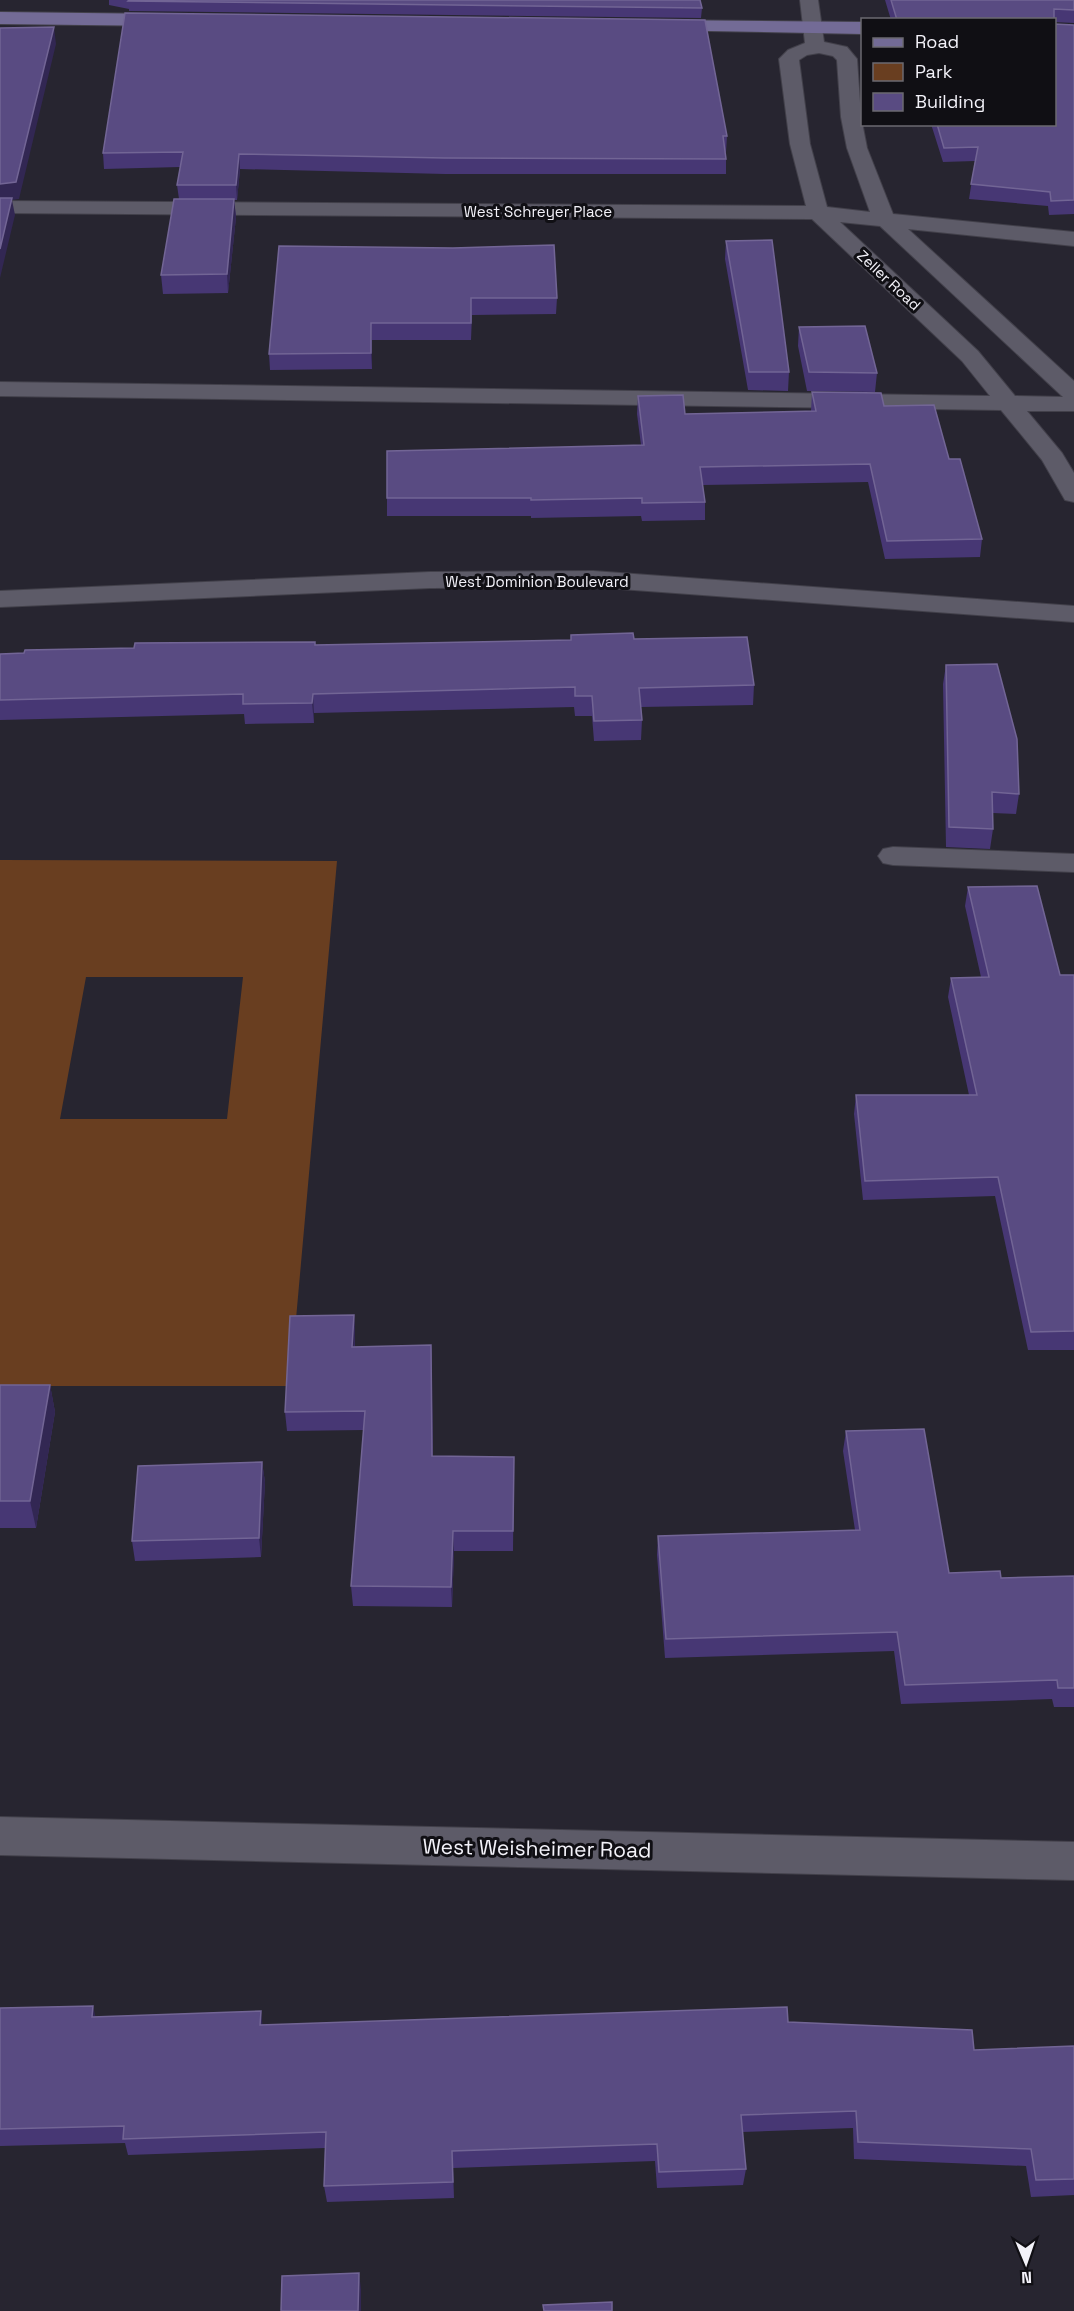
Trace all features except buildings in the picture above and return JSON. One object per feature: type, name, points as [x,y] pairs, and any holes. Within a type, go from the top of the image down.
[{"type":"main road","points":[[0,18],[191,20]]},
{"type":"main road","points":[[646,26],[813,37],[861,28]]},
{"type":"street","points":[[809,0],[813,37]]},
{"type":"street","points":[[813,37],[789,59],[800,144],[818,213]]},
{"type":"street","points":[[813,37],[840,51],[847,59],[851,117],[857,148],[883,217],[1074,394]]},
{"type":"street","name":"West Schreyer Place","points":[[0,207],[818,213],[883,217],[1074,239]]},
{"type":"street","name":"Zeller Road","points":[[818,213],[970,356],[1053,458],[1074,495]]},
{"type":"street","points":[[0,389],[1074,404]]},
{"type":"street","name":"West Dominion Boulevard","points":[[0,599],[430,580],[592,579],[743,588],[1074,614]]},
{"type":"street","points":[[893,856],[1074,862]]},
{"type":"street","name":"West Weisheimer Road","points":[[0,1836],[1074,1861]]},
{"type":"green space","points":[[0,860],[337,861],[290,1386],[0,1386]],"holes":[[[86,977],[243,977],[227,1119],[60,1119]]]}]
